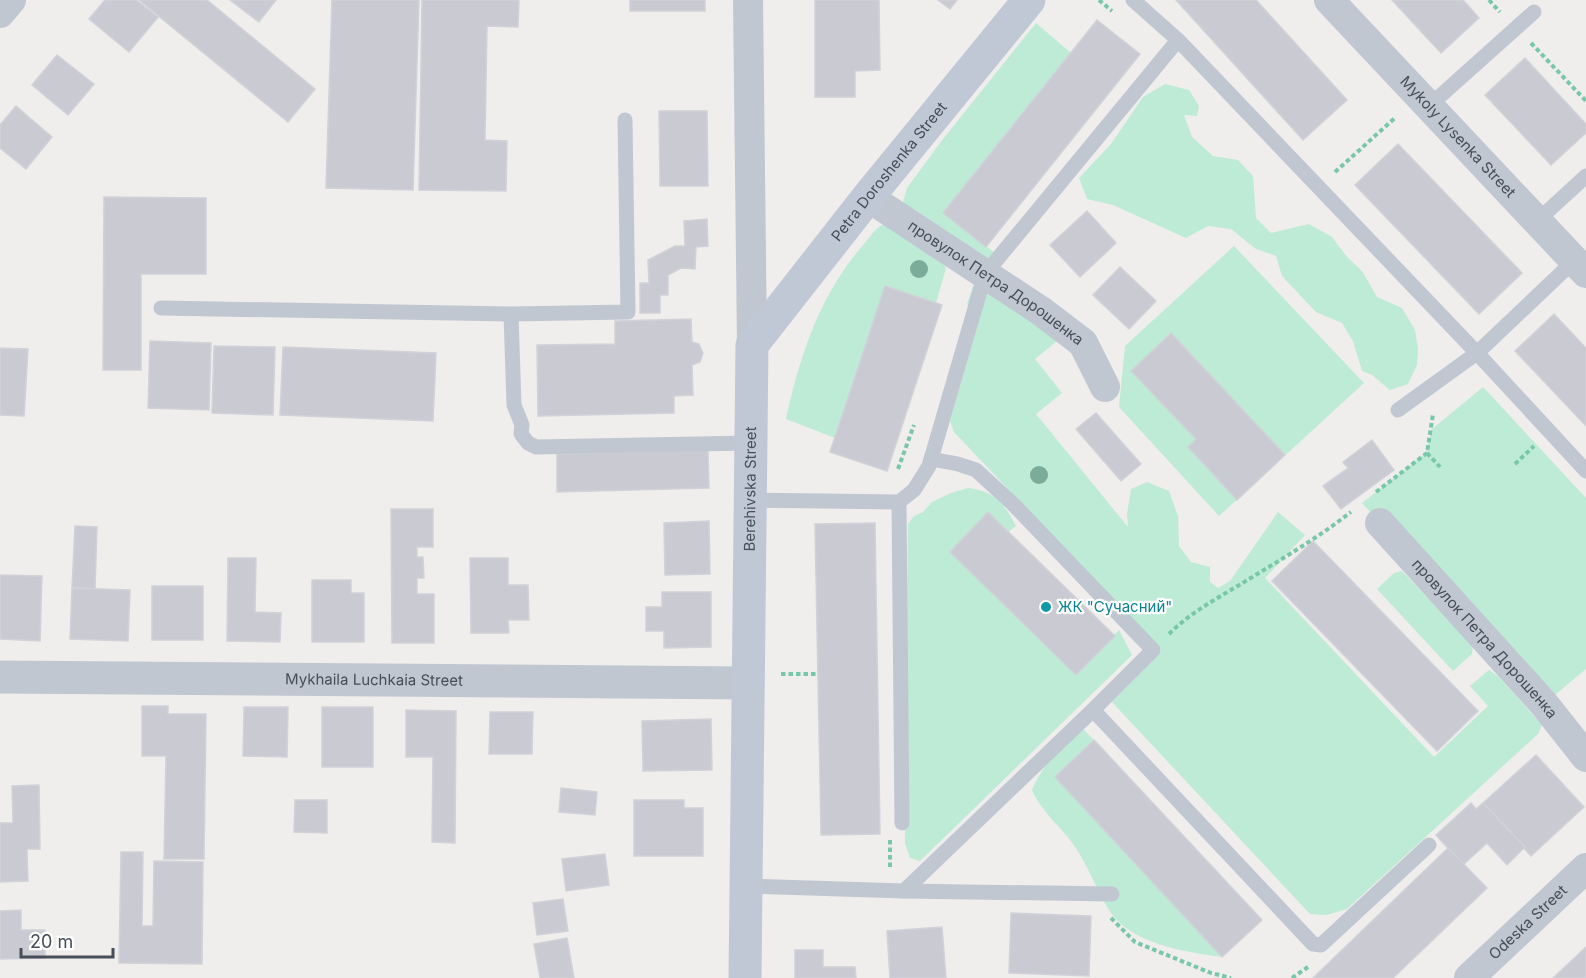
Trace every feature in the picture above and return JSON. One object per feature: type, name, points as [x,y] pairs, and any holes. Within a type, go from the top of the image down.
[{"type":"main road","name":"Petra Doroshenka Street","points":[[752,345],[868,196],[1029,0]]},
{"type":"main road","name":"Berehivska Street","points":[[745,978],[744,886],[752,345]]},
{"type":"street","points":[[0,13],[11,0]]},
{"type":"street","name":"Berehivska Street","points":[[748,0],[752,345]]},
{"type":"street","name":"Mykoly Lysenka Street","points":[[1329,0],[1580,267]]},
{"type":"street","name":"провулок Петра Дорошенка","points":[[868,196],[1041,311],[1083,343],[1105,387]]},
{"type":"street","name":"провулок Петра Дорошенка","points":[[1376,509],[1586,757]]},
{"type":"street","name":"Mykhaila Luchkaia Street","points":[[0,677],[747,683]]},
{"type":"street","name":"Odeska Street","points":[[1468,978],[1586,868]]},
{"type":"lane","points":[[1133,0],[1178,40],[1477,353],[1586,471]]},
{"type":"lane","points":[[1424,101],[1534,12]]},
{"type":"lane","points":[[749,500],[899,502],[914,490],[931,459],[985,274],[1178,40]]},
{"type":"lane","points":[[161,308],[512,314],[628,312],[625,120]]},
{"type":"lane","points":[[1537,221],[1586,176]]},
{"type":"lane","points":[[1398,411],[1477,353],[1580,267]]},
{"type":"lane","points":[[512,314],[514,405],[522,425],[521,434],[536,447],[750,443]]},
{"type":"lane","points":[[904,891],[1153,650],[1013,504],[976,470],[931,459]]},
{"type":"lane","points":[[899,502],[902,823]]},
{"type":"lane","points":[[1093,710],[1313,944],[1321,945],[1429,845]]},
{"type":"lane","points":[[744,886],[1112,894]]},
{"type":"path","points":[[1489,0],[1586,101]]},
{"type":"path","points":[[1328,179],[1424,101]]},
{"type":"path","points":[[1376,509],[1426,453],[1439,380]]},
{"type":"path","points":[[1426,453],[1440,467]]},
{"type":"path","points":[[1153,650],[1179,624],[1326,531],[1353,511]]},
{"type":"path","points":[[781,674],[818,674]]},
{"type":"path","points":[[890,874],[899,866]]},
{"type":"path","points":[[1292,978],[1314,964]]},
{"type":"green space","points":[[1036,23],[1071,53],[943,213],[1004,260],[993,274],[905,210],[903,202],[907,188],[943,139]]},
{"type":"green space","points":[[1165,84],[1189,90],[1199,106],[1197,116],[1184,115],[1192,137],[1213,156],[1238,160],[1253,176],[1256,218],[1271,233],[1309,224],[1332,237],[1347,257],[1362,271],[1377,297],[1402,308],[1415,330],[1418,348],[1417,365],[1408,384],[1390,390],[1372,375],[1362,371],[1353,341],[1342,323],[1316,312],[1282,276],[1276,256],[1256,249],[1231,229],[1208,226],[1186,238],[1113,205],[1087,199],[1079,178],[1111,144],[1143,97]]},
{"type":"green space","points":[[887,223],[942,262],[946,268],[936,303],[885,287],[835,438],[786,419],[805,349],[824,304],[849,263],[874,231]]},
{"type":"green space","points":[[1234,246],[1364,383],[1219,516],[1119,407],[1125,346]]},
{"type":"green space","points":[[976,277],[1062,337],[1035,359],[1062,393],[1036,414],[1128,527],[1127,514],[1131,489],[1147,482],[1169,491],[1178,516],[1179,546],[1191,562],[1210,567],[1210,582],[1218,588],[1230,581],[1278,512],[1305,535],[1265,578],[1434,757],[1488,706],[1470,686],[1489,670],[1498,676],[1542,725],[1538,734],[1347,909],[1326,915],[1310,914],[1112,702],[1161,651],[954,432],[950,421],[978,324],[967,304]]},
{"type":"green space","points":[[1483,387],[1586,498],[1586,669],[1544,704],[1362,503],[1426,453],[1431,430]]},
{"type":"green space","points":[[968,488],[985,492],[997,499],[1016,526],[1008,532],[988,512],[950,552],[1076,675],[1119,630],[1132,655],[920,861],[910,858],[905,843],[908,524],[914,516],[923,512],[932,502]]},
{"type":"green space","points":[[1402,571],[1473,646],[1472,654],[1453,671],[1377,589],[1394,573]]},
{"type":"green space","points":[[1082,728],[1094,740],[1055,777],[1222,957],[1160,944],[1130,931],[1118,922],[1101,896],[1074,845],[1036,799],[1032,790],[1036,780],[1054,756]]},
{"type":"building","points":[[105,0],[136,0],[158,17],[129,52],[89,19]]},
{"type":"building","points":[[139,0],[207,0],[315,89],[288,122]]},
{"type":"building","points":[[230,0],[276,0],[259,22]]},
{"type":"building","points":[[332,0],[419,0],[413,190],[326,188]]},
{"type":"building","points":[[422,0],[519,0],[518,27],[487,26],[485,140],[507,141],[506,191],[419,190]]},
{"type":"building","points":[[630,0],[705,0],[705,11],[630,11]]},
{"type":"building","points":[[815,0],[879,0],[880,70],[855,71],[855,97],[815,97]]},
{"type":"building","points":[[938,0],[957,0],[950,9]]},
{"type":"building","points":[[1176,0],[1256,0],[1347,100],[1303,140]]},
{"type":"building","points":[[1392,0],[1463,0],[1479,18],[1441,53]]},
{"type":"building","points":[[1097,20],[1140,54],[986,247],[943,213]]},
{"type":"building","points":[[57,55],[94,84],[68,115],[32,85]]},
{"type":"building","points":[[1525,58],[1586,124],[1586,133],[1551,165],[1485,95]]},
{"type":"building","points":[[16,106],[52,137],[26,169],[0,148],[0,125]]},
{"type":"building","points":[[659,111],[707,111],[708,186],[660,186]]},
{"type":"building","points":[[1398,144],[1522,273],[1479,314],[1355,185]]},
{"type":"building","points":[[104,197],[206,198],[206,274],[141,274],[141,370],[103,370]]},
{"type":"building","points":[[1087,211],[1116,243],[1080,277],[1050,245]]},
{"type":"building","points":[[707,219],[708,246],[696,247],[695,269],[681,268],[668,275],[668,295],[660,295],[660,313],[640,313],[640,283],[649,283],[648,260],[675,246],[685,246],[684,221]]},
{"type":"building","points":[[1120,267],[1156,301],[1129,329],[1093,295]]},
{"type":"building","points":[[885,286],[942,305],[887,471],[830,452]]},
{"type":"building","points":[[1554,314],[1586,348],[1586,426],[1515,351]]},
{"type":"building","points":[[691,319],[692,342],[699,344],[703,353],[700,362],[692,365],[693,395],[674,396],[674,413],[538,416],[537,345],[615,344],[615,321]]},
{"type":"building","points":[[1171,333],[1285,455],[1237,500],[1188,447],[1196,439],[1131,371]]},
{"type":"building","points":[[150,341],[211,343],[209,410],[148,408]]},
{"type":"building","points":[[214,346],[275,347],[273,415],[212,413]]},
{"type":"building","points":[[283,347],[436,353],[433,421],[280,415]]},
{"type":"building","points":[[0,348],[28,349],[24,416],[0,415]]},
{"type":"building","points":[[1096,413],[1141,464],[1121,481],[1076,429]]},
{"type":"building","points":[[1372,440],[1394,470],[1341,509],[1323,486],[1348,468],[1343,462]]},
{"type":"building","points":[[708,450],[709,488],[557,492],[557,454]]},
{"type":"building","points":[[391,509],[433,509],[433,547],[417,547],[417,557],[423,557],[424,578],[417,578],[417,594],[434,594],[434,643],[392,643]]},
{"type":"building","name":"ЖК \"Сучасний\"","points":[[988,512],[1115,636],[1076,675],[950,552]]},
{"type":"building","points":[[709,521],[710,574],[665,575],[664,523]]},
{"type":"building","points":[[875,523],[880,834],[821,835],[815,524]]},
{"type":"building","points":[[75,526],[97,527],[95,589],[72,588]]},
{"type":"building","points":[[1313,541],[1478,711],[1437,751],[1272,581]]},
{"type":"building","points":[[228,558],[256,558],[255,612],[281,613],[280,642],[227,641]]},
{"type":"building","points":[[470,558],[508,558],[508,585],[528,585],[529,620],[508,620],[509,633],[471,633]]},
{"type":"building","points":[[0,575],[42,576],[40,641],[0,639]]},
{"type":"building","points":[[312,580],[351,580],[351,593],[364,593],[364,642],[312,642]]},
{"type":"building","points":[[152,586],[203,586],[203,640],[152,640]]},
{"type":"building","points":[[72,588],[130,590],[128,641],[70,639]]},
{"type":"building","points":[[662,592],[711,592],[711,647],[664,648],[664,631],[646,631],[646,607],[662,607]]},
{"type":"building","points":[[142,706],[168,706],[168,714],[206,714],[204,859],[164,859],[166,756],[142,756]]},
{"type":"building","points":[[244,707],[288,707],[287,757],[243,756]]},
{"type":"building","points":[[322,707],[373,707],[373,767],[322,767]]},
{"type":"building","points":[[406,710],[456,711],[455,843],[432,842],[433,757],[406,757]]},
{"type":"building","points":[[490,712],[533,712],[532,754],[489,754]]},
{"type":"building","points":[[711,719],[712,770],[643,771],[642,721]]},
{"type":"building","points":[[1094,740],[1262,920],[1222,957],[1055,777]]},
{"type":"building","points":[[1536,755],[1584,807],[1531,856],[1483,803]]},
{"type":"building","points":[[39,785],[40,849],[27,849],[28,881],[0,882],[0,823],[13,823],[12,786]]},
{"type":"building","points":[[561,788],[597,792],[595,815],[559,812]]},
{"type":"building","points":[[295,800],[327,800],[327,833],[294,832]]},
{"type":"building","points":[[634,800],[684,800],[684,808],[703,808],[703,856],[634,856]]},
{"type":"building","points":[[1471,803],[1476,809],[1483,803],[1525,847],[1507,865],[1487,843],[1463,865],[1436,835]]},
{"type":"building","points":[[1448,848],[1487,888],[1393,978],[1313,978]]},
{"type":"building","points":[[121,852],[143,852],[142,926],[153,926],[154,861],[203,862],[202,964],[119,963]]},
{"type":"building","points":[[605,854],[609,885],[566,891],[562,859]]},
{"type":"building","points":[[563,899],[568,931],[537,935],[533,903]]},
{"type":"building","points":[[21,910],[21,930],[45,930],[45,958],[0,959],[0,911]]},
{"type":"building","points":[[1011,913],[1091,916],[1089,976],[1009,973]]},
{"type":"building","points":[[942,927],[946,978],[890,978],[887,931]]},
{"type":"building","points":[[567,938],[574,978],[540,978],[534,944]]},
{"type":"building","points":[[1586,947],[1586,978],[1553,978]]},
{"type":"building","points":[[795,950],[823,950],[823,967],[855,967],[856,978],[795,978]]},
{"type":"place","name":"ЖК \"Сучасний\"","points":[[1046,607]]}]
